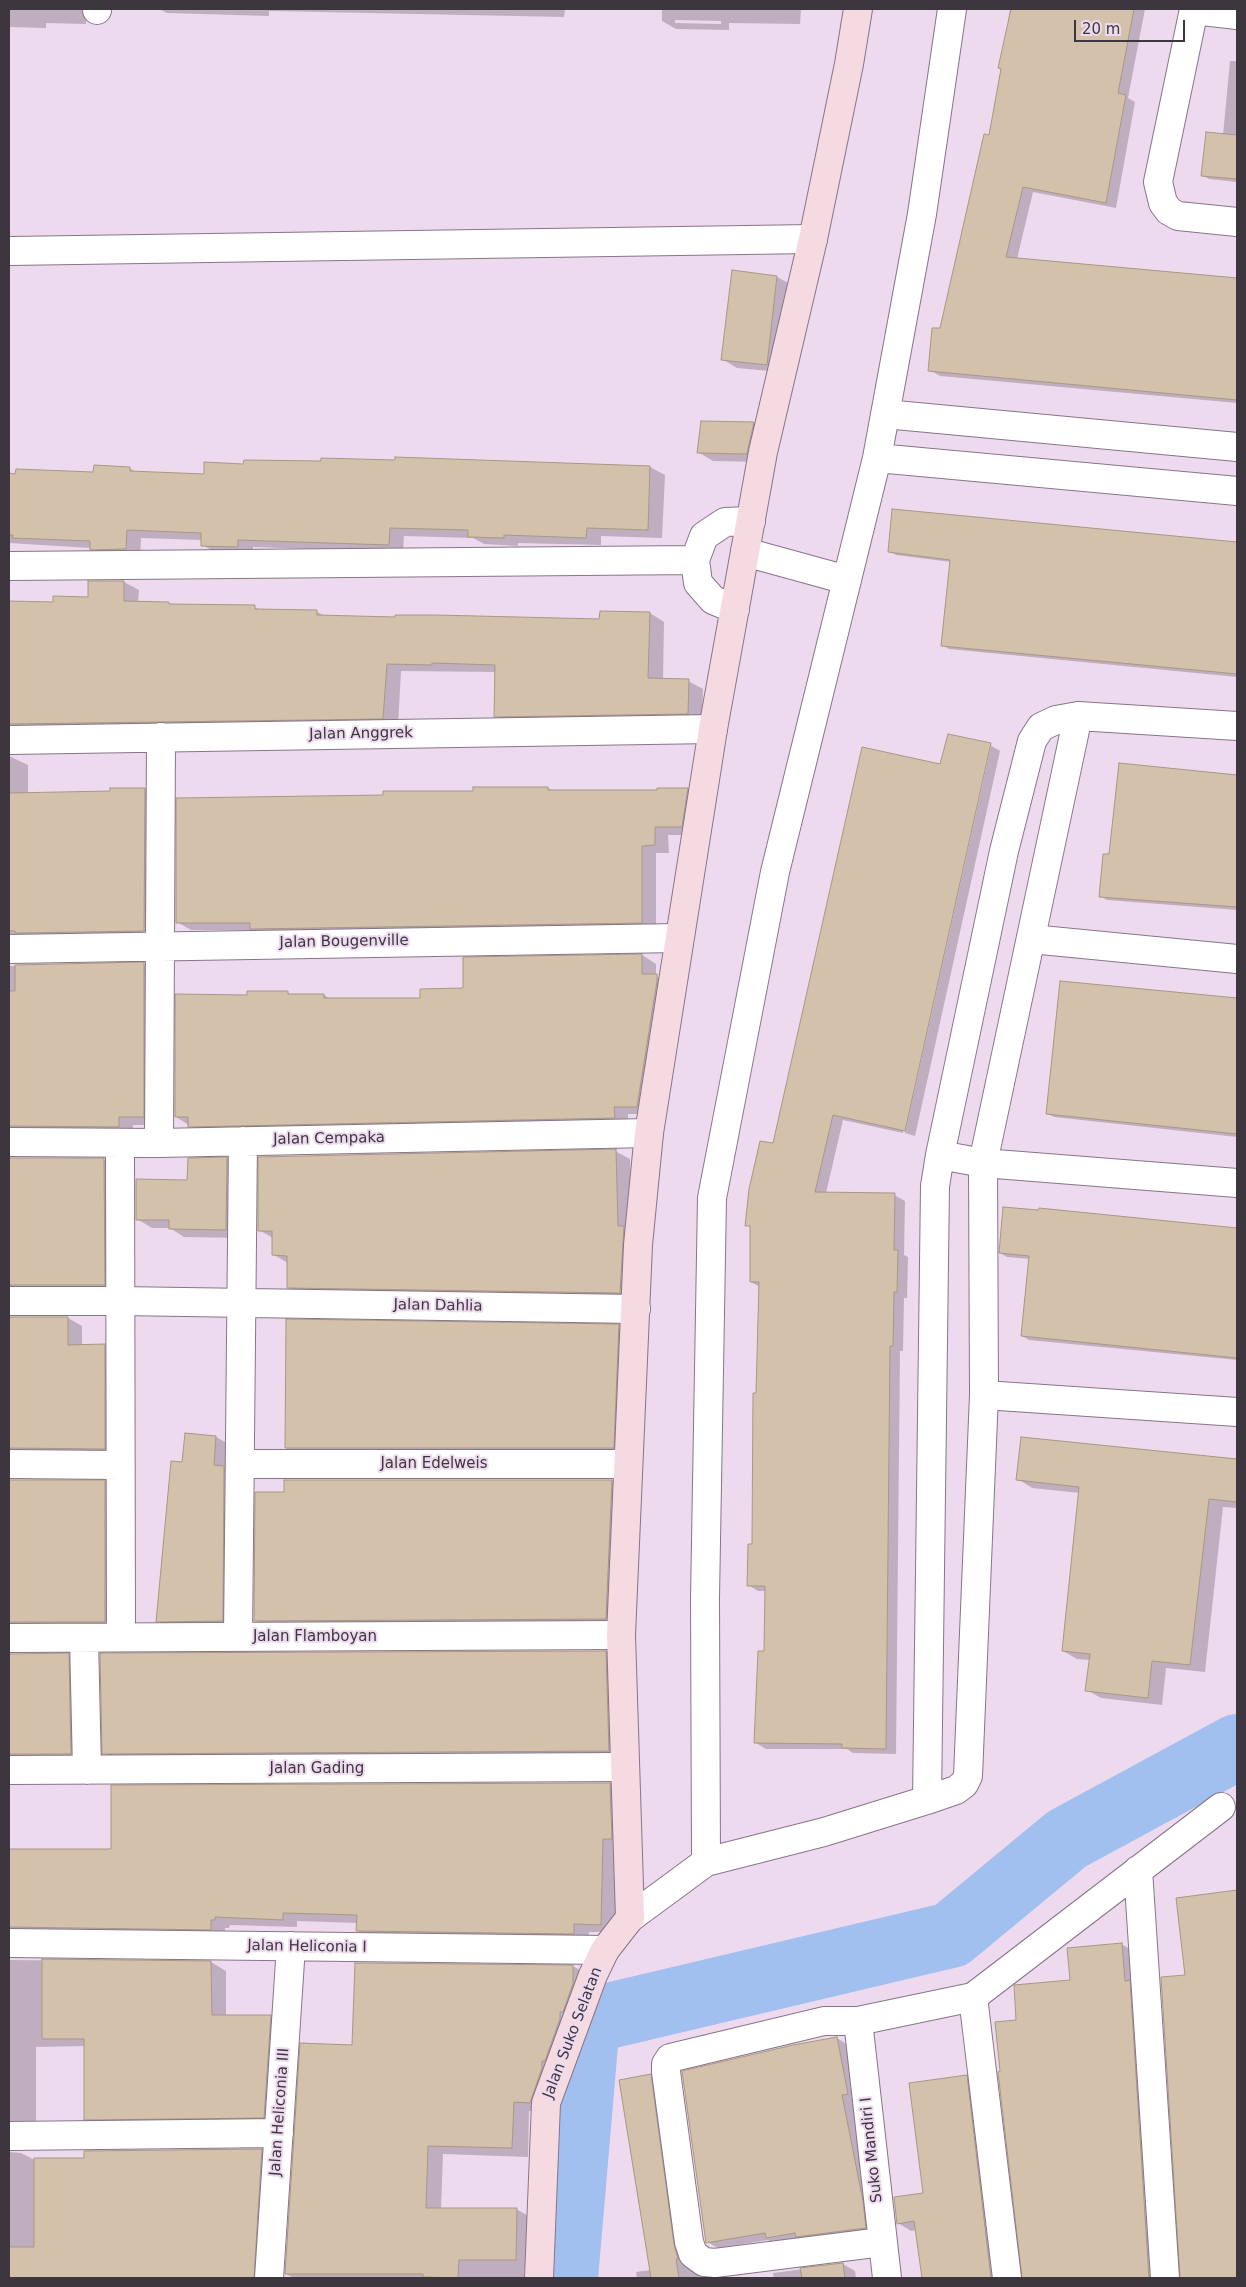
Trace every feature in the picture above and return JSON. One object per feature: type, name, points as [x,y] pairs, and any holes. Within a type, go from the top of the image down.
[{"type":"street","points":[[630,1918],[621,1635],[638,1245],[649,1133],[713,729],[735,609],[751,553],[751,521],[763,452],[813,239],[849,64],[858,9]]},
{"type":"street","points":[[706,1862],[705,1598],[712,1198],[775,872],[877,458],[922,214],[952,9]]},
{"type":"street","points":[[1237,15],[1194,9],[1158,182],[1163,203],[1178,216],[1237,222]]},
{"type":"street","points":[[9,251],[813,239]]},
{"type":"street","points":[[885,414],[1237,447]]},
{"type":"street","points":[[877,458],[1237,492]]},
{"type":"street","points":[[735,609],[713,600],[698,583],[695,560],[704,536],[725,522],[751,521]]},
{"type":"street","points":[[751,553],[847,580]]},
{"type":"street","points":[[9,566],[695,560]]},
{"type":"street","points":[[927,1800],[935,1186],[1004,851],[1032,741],[1040,727],[1056,720],[1078,716],[1237,726]]},
{"type":"street","points":[[630,1918],[706,1862],[824,1832],[927,1800],[956,1790],[964,1784],[968,1776],[984,1395],[983,1163],[1078,716]]},
{"type":"street","name":"Jalan Anggrek","points":[[9,740],[713,729]]},
{"type":"street","points":[[158,1143],[161,737]]},
{"type":"street","name":"Jalan Bougenville","points":[[9,948],[679,938]]},
{"type":"street","points":[[1031,939],[1237,959]]},
{"type":"street","name":"Jalan Cempaka","points":[[9,1142],[158,1143],[649,1133]]},
{"type":"street","points":[[238,1637],[243,1141]]},
{"type":"street","points":[[120,1142],[121,1637]]},
{"type":"street","points":[[940,1155],[983,1163],[1237,1183]]},
{"type":"street","name":"Jalan Dahlia","points":[[9,1301],[636,1309]]},
{"type":"street","points":[[984,1395],[1237,1412]]},
{"type":"street","points":[[9,1464],[120,1465]]},
{"type":"street","name":"Jalan Edelweis","points":[[240,1464],[628,1464]]},
{"type":"street","name":"Jalan Flamboyan","points":[[9,1638],[621,1635]]},
{"type":"street","points":[[84,1638],[87,1770]]},
{"type":"street","name":"Jalan Gading","points":[[9,1770],[625,1767]]},
{"type":"street","points":[[882,2242],[715,2263],[704,2262],[693,2254],[689,2242],[666,2072],[666,2064],[670,2058],[824,2021],[858,2021],[973,1997],[1221,1807]]},
{"type":"street","points":[[1138,1870],[1165,2278]]},
{"type":"street","name":"Jalan Suko Selatan","points":[[539,2278],[546,2102],[593,1975],[605,1950],[630,1918]]},
{"type":"street","name":"Jalan Heliconia I","points":[[9,1943],[605,1950]]},
{"type":"street","name":"Jalan Heliconia III","points":[[269,2278],[292,1946]]},
{"type":"street","points":[[973,1997],[1007,2278]]},
{"type":"street","name":"Suko Mandiri I","points":[[858,2021],[887,2278]]},
{"type":"street","points":[[9,2136],[279,2133]]},
{"type":"building","points":[[1011,9],[1134,9],[1118,93],[1126,95],[1106,203],[1023,187],[1006,257],[1237,278],[1237,400],[928,371],[932,328],[940,328],[984,134],[989,135],[1001,69],[998,68]]},
{"type":"building","points":[[1206,132],[1237,135],[1237,179],[1201,176]]},
{"type":"building","points":[[732,270],[777,276],[767,365],[721,360]]},
{"type":"building","points":[[701,421],[754,422],[747,454],[697,453]]},
{"type":"building","points":[[395,457],[650,466],[648,530],[587,528],[586,538],[504,535],[504,538],[468,537],[468,530],[390,528],[389,545],[238,540],[238,547],[201,546],[201,533],[127,530],[126,549],[90,550],[90,541],[12,538],[13,535],[9,535],[9,473],[15,474],[16,469],[93,472],[94,465],[130,467],[130,471],[204,474],[204,462],[243,464],[244,460],[321,461],[321,458],[395,460]]},
{"type":"building","points":[[892,509],[1237,542],[1237,674],[941,646],[950,560],[888,552]]},
{"type":"building","points":[[88,581],[124,581],[124,601],[169,602],[169,604],[255,605],[255,609],[317,610],[317,615],[395,617],[395,615],[436,615],[599,619],[600,611],[650,612],[648,678],[689,679],[688,714],[494,717],[495,665],[432,663],[432,665],[387,664],[383,719],[9,724],[9,601],[53,602],[53,596],[88,597]]},
{"type":"building","points":[[948,734],[991,743],[905,1131],[833,1115],[815,1192],[895,1193],[894,1250],[898,1250],[897,1292],[894,1292],[893,1346],[890,1346],[886,1749],[842,1748],[842,1744],[754,1743],[758,1651],[764,1651],[765,1586],[747,1586],[748,1544],[752,1544],[753,1393],[756,1393],[759,1282],[750,1282],[750,1226],[745,1226],[749,1189],[760,1141],[773,1143],[862,747],[940,764]]},
{"type":"building","points":[[1119,763],[1237,775],[1237,907],[1099,897],[1103,854],[1109,854]]},
{"type":"building","points":[[473,787],[548,787],[548,790],[657,790],[657,788],[688,788],[682,827],[655,827],[655,845],[642,846],[642,923],[250,929],[250,923],[176,923],[176,798],[383,795],[383,791],[473,791]]},
{"type":"building","points":[[110,788],[145,788],[144,931],[15,933],[15,931],[9,931],[9,793],[110,791]]},
{"type":"building","points":[[642,954],[642,974],[657,974],[657,981],[637,1107],[614,1107],[615,1118],[188,1127],[188,1117],[175,1117],[175,994],[247,995],[247,991],[288,991],[288,994],[324,994],[324,998],[420,998],[420,989],[463,988],[463,957]]},
{"type":"building","points":[[144,962],[144,1117],[119,1117],[119,1127],[9,1126],[9,991],[15,991],[15,965]]},
{"type":"building","points":[[1060,981],[1237,998],[1237,1134],[1046,1114]]},
{"type":"building","points":[[616,1149],[618,1226],[624,1226],[620,1293],[287,1288],[287,1256],[272,1255],[272,1231],[258,1231],[258,1157]]},
{"type":"building","points":[[227,1157],[226,1230],[169,1229],[169,1220],[136,1220],[136,1179],[187,1180],[188,1158]]},
{"type":"building","points":[[9,1158],[104,1158],[105,1285],[9,1285]]},
{"type":"building","points":[[1003,1207],[1038,1210],[1039,1208],[1237,1228],[1237,1358],[1021,1336],[1029,1256],[999,1253]]},
{"type":"building","points":[[9,1317],[68,1317],[68,1345],[105,1344],[105,1449],[9,1448]]},
{"type":"building","points":[[286,1319],[619,1324],[614,1448],[285,1448]]},
{"type":"building","points":[[185,1433],[216,1436],[214,1465],[224,1466],[223,1621],[156,1622],[171,1461],[182,1462]]},
{"type":"building","points":[[1021,1437],[1237,1459],[1237,1502],[1209,1499],[1190,1665],[1152,1661],[1148,1698],[1085,1691],[1090,1654],[1062,1651],[1079,1487],[1016,1480]]},
{"type":"building","points":[[9,1480],[105,1480],[105,1622],[9,1622]]},
{"type":"building","points":[[284,1480],[612,1480],[606,1619],[254,1621],[255,1492],[284,1492]]},
{"type":"building","points":[[606,1651],[609,1751],[102,1754],[100,1653]]},
{"type":"building","points":[[69,1653],[71,1754],[9,1754],[9,1654]]},
{"type":"building","points":[[610,1783],[612,1839],[603,1839],[601,1925],[574,1924],[574,1934],[356,1931],[357,1915],[283,1913],[283,1920],[215,1917],[215,1920],[211,1920],[211,1930],[9,1927],[9,1849],[111,1849],[111,1785]]},
{"type":"building","points":[[1237,1890],[1237,2278],[1180,2278],[1161,1977],[1185,1975],[1176,1898]]},
{"type":"building","points":[[1122,1943],[1125,1981],[1130,1980],[1149,2278],[1022,2278],[998,2072],[1000,2071],[995,2022],[1016,2020],[1014,1985],[1070,1980],[1067,1948]]},
{"type":"building","points":[[42,1959],[211,1961],[212,2015],[271,2015],[264,2118],[84,2120],[84,2039],[42,2039]]},
{"type":"building","points":[[355,1963],[573,1965],[573,1984],[563,2012],[560,2012],[560,2019],[545,2061],[542,2061],[542,2068],[530,2103],[514,2102],[512,2148],[428,2146],[426,2208],[517,2208],[516,2260],[459,2260],[458,2278],[423,2277],[423,2274],[285,2274],[300,2043],[352,2045]]},
{"type":"building","points":[[837,2037],[848,2094],[842,2095],[863,2201],[866,2228],[796,2237],[795,2233],[766,2238],[765,2233],[706,2243],[682,2071],[793,2045]]},
{"type":"building","points":[[651,2074],[674,2244],[678,2259],[676,2259],[679,2278],[651,2278],[619,2080]]},
{"type":"building","points":[[967,2075],[991,2278],[922,2278],[914,2221],[897,2224],[894,2197],[923,2193],[909,2083]]},
{"type":"building","points":[[262,2149],[254,2278],[9,2278],[9,2247],[34,2247],[34,2158],[84,2158],[84,2151]]},
{"type":"building","points":[[843,2263],[845,2278],[802,2278],[800,2268]]},
{"type":"waterway","points":[[565,2278],[587,2021],[951,1935],[1067,1839],[1237,1747]]}]
